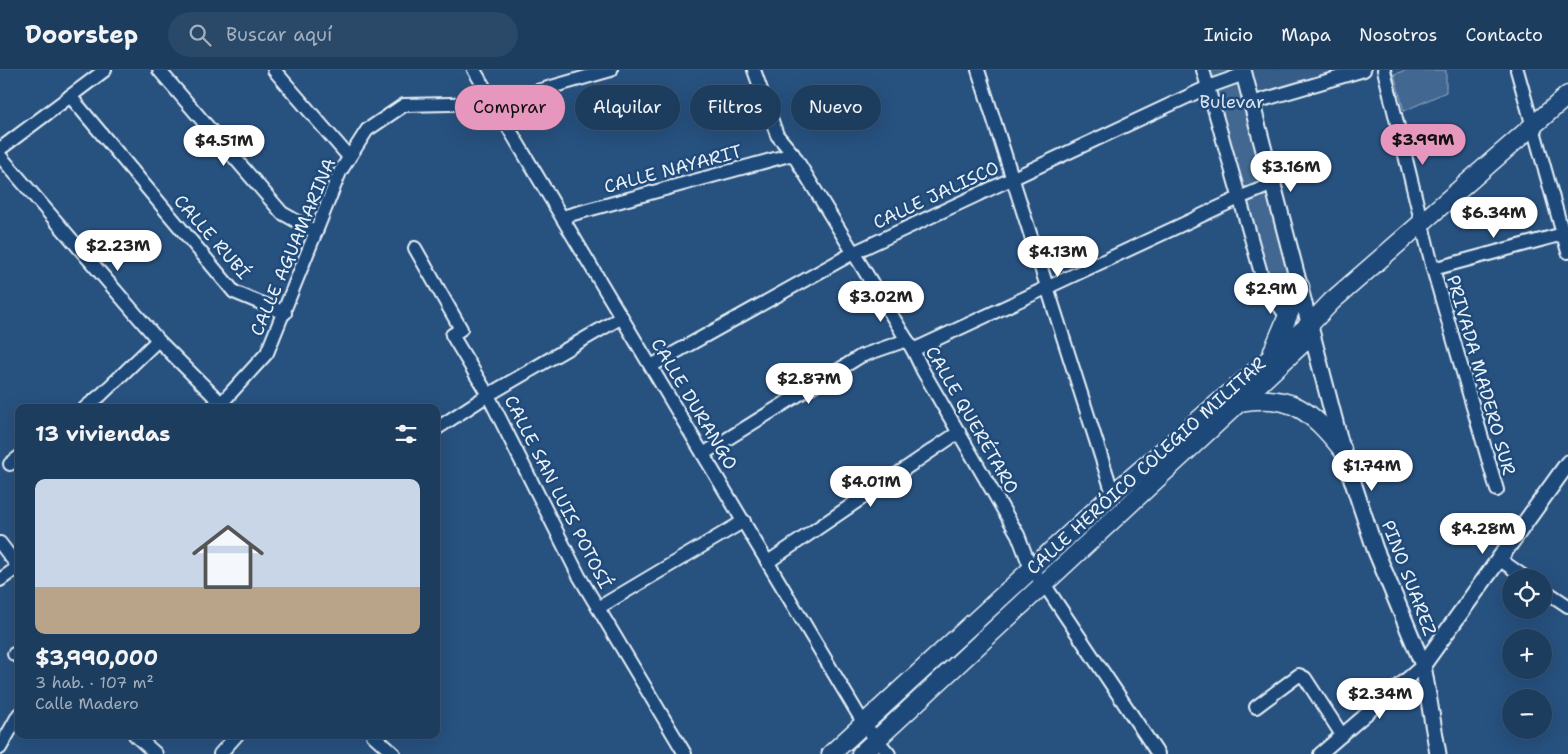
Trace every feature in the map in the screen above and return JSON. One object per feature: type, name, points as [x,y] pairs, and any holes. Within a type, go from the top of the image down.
[{"type":"main road","name":"CALLE HERÓICO COLEGIO MILITAR","points":[[830,754],[1113,494],[1221,410],[1240,402],[1312,328],[1332,301],[1423,225],[1568,95]]},
{"type":"main road","points":[[1271,355],[1300,287]]},
{"type":"main road","name":"CALLE HERÓICO COLEGIO MILITAR","points":[[861,754],[1044,584],[1221,410],[1271,355],[1312,328]]},
{"type":"main road","points":[[1240,402],[1258,399],[1291,403],[1316,420],[1342,449]]},
{"type":"street","points":[[0,149],[104,70]]},
{"type":"street","points":[[159,70],[282,213],[316,232]]},
{"type":"street","points":[[274,70],[349,157]]},
{"type":"street","name":"CALLE DURANGO","points":[[474,70],[483,85]]},
{"type":"street","name":"CALLE AGUAMARINA","points":[[560,85],[611,70]]},
{"type":"street","name":"CALLE QUERÉTARO","points":[[754,70],[777,135],[794,154],[910,345],[923,371],[1018,535],[1031,569],[1044,584],[1158,754]]},
{"type":"street","points":[[978,70],[1113,494]]},
{"type":"street","points":[[1203,70],[1265,287],[1288,318]]},
{"type":"street","points":[[1252,103],[1364,70]]},
{"type":"street","name":"PRIVADA MADERO SUR","points":[[1384,70],[1423,225],[1432,269],[1497,490]]},
{"type":"street","points":[[1517,70],[1568,252]]},
{"type":"street","name":"CALLE JALISCO","points":[[651,366],[855,252],[1208,87],[1244,72]]},
{"type":"street","name":"PINO SUAREZ","points":[[1244,72],[1342,449],[1375,549],[1423,665],[1438,754]]},
{"type":"street","name":"CALLE RUBÍ","points":[[70,96],[234,292],[285,313]]},
{"type":"street","name":"CALLE AGUAMARINA","points":[[220,404],[267,353],[285,313],[340,172],[367,130],[404,105],[455,104]]},
{"type":"street","name":"CALLE DURANGO","points":[[510,130],[864,724],[889,754]]},
{"type":"street","name":"CALLE NAYARIT","points":[[562,217],[794,154]]},
{"type":"street","points":[[0,156],[158,340],[218,404]]},
{"type":"street","points":[[703,454],[861,356],[910,345],[1047,289],[1239,198],[1273,184]]},
{"type":"street","points":[[1432,269],[1563,234]]},
{"type":"street","name":"CALLE SAN LUIS POTOSÍ","points":[[415,248],[461,329],[452,335],[488,395],[578,576],[685,754]]},
{"type":"street","points":[[440,426],[488,395],[622,317]]},
{"type":"street","points":[[90,404],[158,340]]},
{"type":"street","points":[[768,562],[959,432]]},
{"type":"street","points":[[1320,754],[1423,665],[1568,464]]},
{"type":"street","points":[[598,608],[744,521]]},
{"type":"street","points":[[0,543],[15,563]]},
{"type":"street","points":[[1499,560],[1512,569]]},
{"type":"street","points":[[0,580],[15,569]]},
{"type":"street","points":[[1552,595],[1568,606]]},
{"type":"street","points":[[1256,707],[1299,675],[1305,678],[1342,735]]},
{"type":"street","points":[[0,748],[15,721]]},
{"type":"street","points":[[139,739],[156,754]]},
{"type":"street","points":[[220,754],[233,739]]},
{"type":"street","points":[[377,739],[394,754]]},
{"type":"shaded area","points":[[1250,70],[1359,70],[1254,101]]},
{"type":"green space","name":"Bulevar","points":[[1203,70],[1243,70],[1298,279],[1265,287]]},
{"type":"green space","points":[[1407,70],[1446,70],[1446,92],[1404,111],[1394,74]]}]
